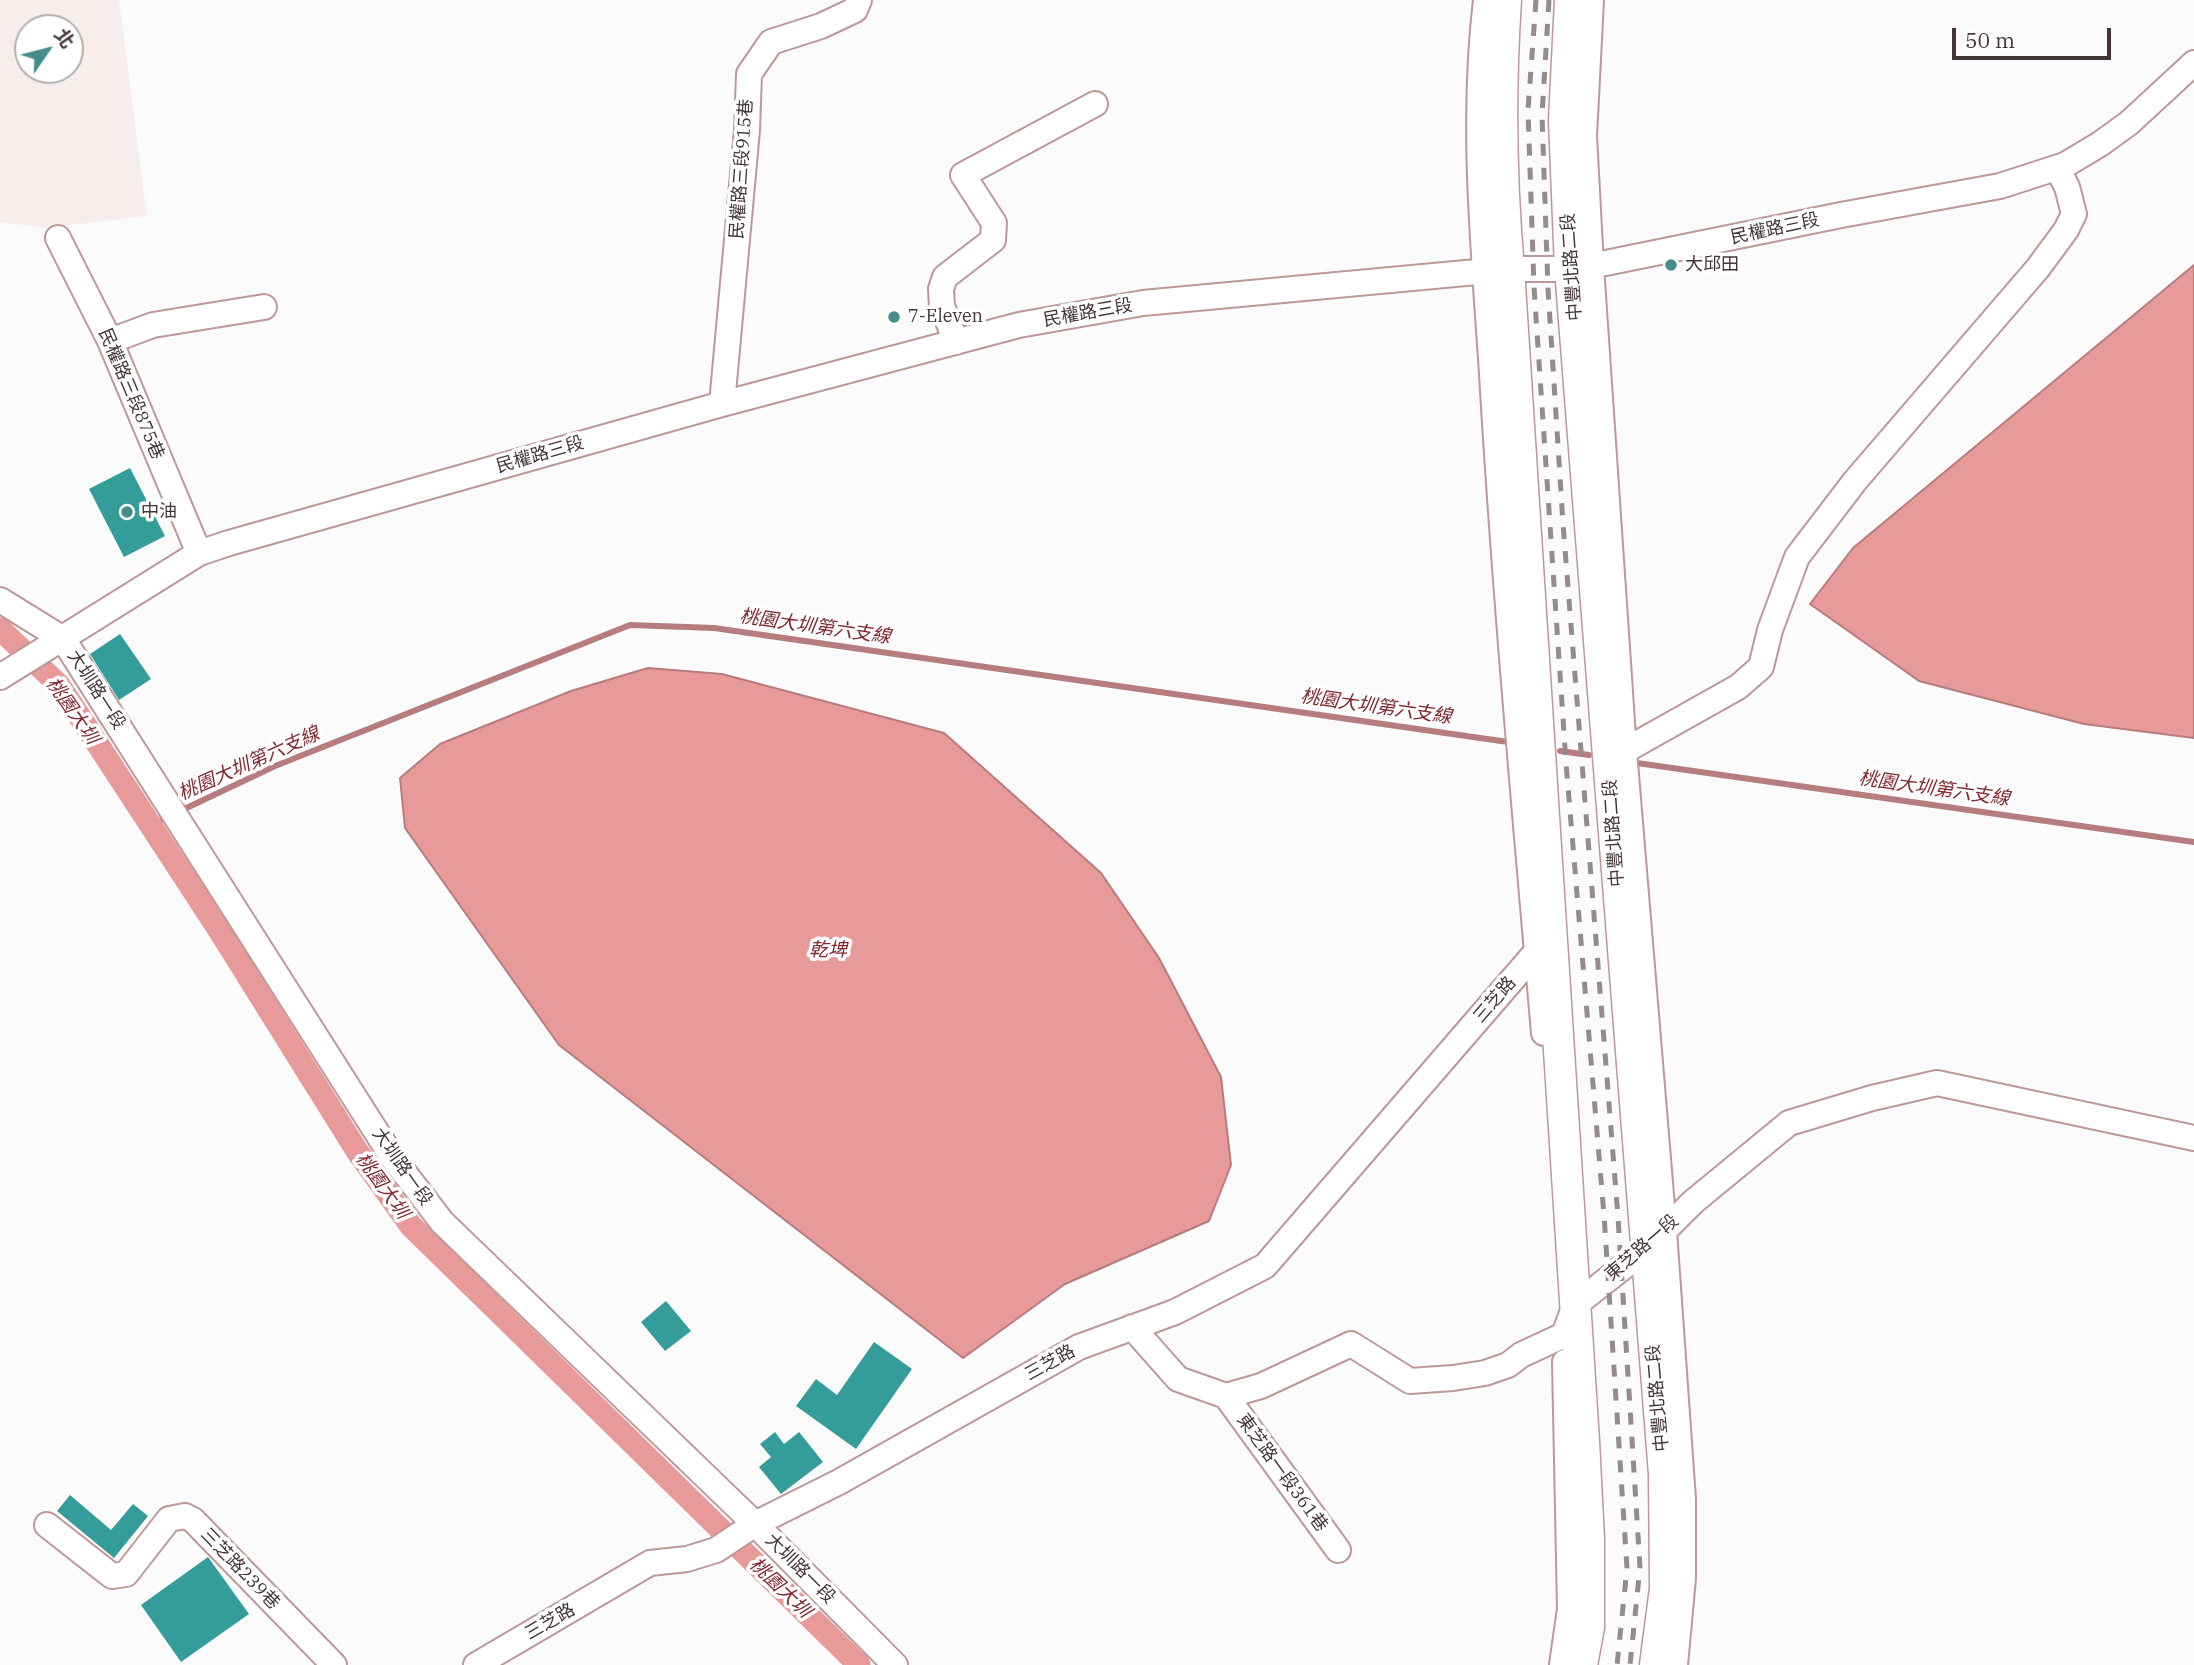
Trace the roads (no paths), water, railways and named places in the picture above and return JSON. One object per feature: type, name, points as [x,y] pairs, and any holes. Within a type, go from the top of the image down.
[{"type":"main road","points":[[1506,0],[1501,76],[1503,200],[1497,271],[1575,1305],[1589,1539],[1590,1627],[1582,1665]]},
{"type":"main road","name":"中豐北路二段","points":[[1570,0],[1564,120],[1581,268],[1655,1240],[1664,1474],[1665,1589],[1655,1665]]},
{"type":"street","name":"民權路三段915巷","points":[[722,404],[747,130],[749,74],[771,42],[821,26],[855,10],[859,0]]},
{"type":"street","points":[[1486,0],[1478,99],[1497,271],[1496,456],[1562,1242],[1570,1609],[1562,1665]]},
{"type":"street","name":"中豐北路二段","points":[[1591,0],[1581,268],[1624,751],[1655,1240],[1682,1499],[1683,1578],[1675,1665]]},
{"type":"street","name":"民權路三段","points":[[0,677],[199,553],[229,542],[722,404],[1019,325],[1143,303],[1497,271],[1581,268],[2000,186],[2057,168],[2100,144],[2129,123],[2194,63]]},
{"type":"street","points":[[956,342],[942,306],[941,289],[945,277],[993,240],[994,223],[963,175],[1095,104]]},
{"type":"street","points":[[1624,751],[1738,687],[1760,667],[1770,630],[1797,557],[1855,481],[2038,268],[2066,230],[2074,214],[2067,187],[2057,168]]},
{"type":"street","name":"民權路三段875巷","points":[[58,238],[110,341],[199,553]]},
{"type":"street","points":[[110,341],[153,326],[264,307]]},
{"type":"street","name":"大圳路一段","points":[[0,600],[62,639],[393,1158],[442,1222],[749,1528],[895,1665]]},
{"type":"street","name":"三芝路","points":[[476,1665],[650,1563],[687,1559],[719,1548],[749,1528],[839,1482],[1079,1347],[1175,1312],[1265,1266],[1537,951]]},
{"type":"street","name":"東芝路一段","points":[[1575,1305],[1655,1240],[1693,1202],[1789,1123],[1872,1098],[1937,1083],[2194,1138]]},
{"type":"street","points":[[1132,1327],[1178,1379],[1226,1395],[1261,1386],[1351,1344],[1410,1381],[1485,1373],[1508,1366],[1521,1355],[1564,1335],[1575,1305]]},
{"type":"street","name":"東芝路一段361巷","points":[[1226,1395],[1338,1550]]},
{"type":"street","name":"三芝路239巷","points":[[47,1525],[112,1576],[126,1574],[169,1519],[185,1516],[193,1520],[334,1665]]},
{"type":"water","points":[[2194,265],[2194,738],[2084,724],[1919,681],[1810,604],[1853,548]]},
{"type":"water","name":"乾埤","points":[[648,668],[722,674],[944,733],[1101,873],[1159,958],[1221,1077],[1231,1165],[1209,1221],[1065,1284],[963,1358],[559,1045],[405,828],[400,778],[440,744],[571,691]]},
{"type":"waterway","name":"桃園大圳第六支線","points":[[178,812],[275,766],[630,625],[714,628],[1508,742]]},
{"type":"waterway","name":"桃園大圳","points":[[0,629],[59,685],[219,930],[357,1151],[411,1226],[859,1665]]},
{"type":"waterway","name":"桃園大圳第六支線","points":[[1560,751],[1589,755]]},
{"type":"waterway","name":"桃園大圳第六支線","points":[[1630,762],[2194,842]]},
{"type":"waterway","name":"桃園大圳第六支線","points":[[151,825],[168,817]]},
{"type":"railway","points":[[1536,0],[1528,110],[1534,287],[1566,763],[1604,1215],[1627,1568],[1617,1665]]},
{"type":"railway","points":[[1549,0],[1542,115],[1548,289],[1563,524],[1618,1217],[1640,1567],[1630,1665]]},
{"type":"place","name":"大邱田","points":[[1671,265]]},
{"type":"place","name":"7-Eleven","points":[[894,317]]},
{"type":"place","name":"中油","points":[[127,512]]}]
